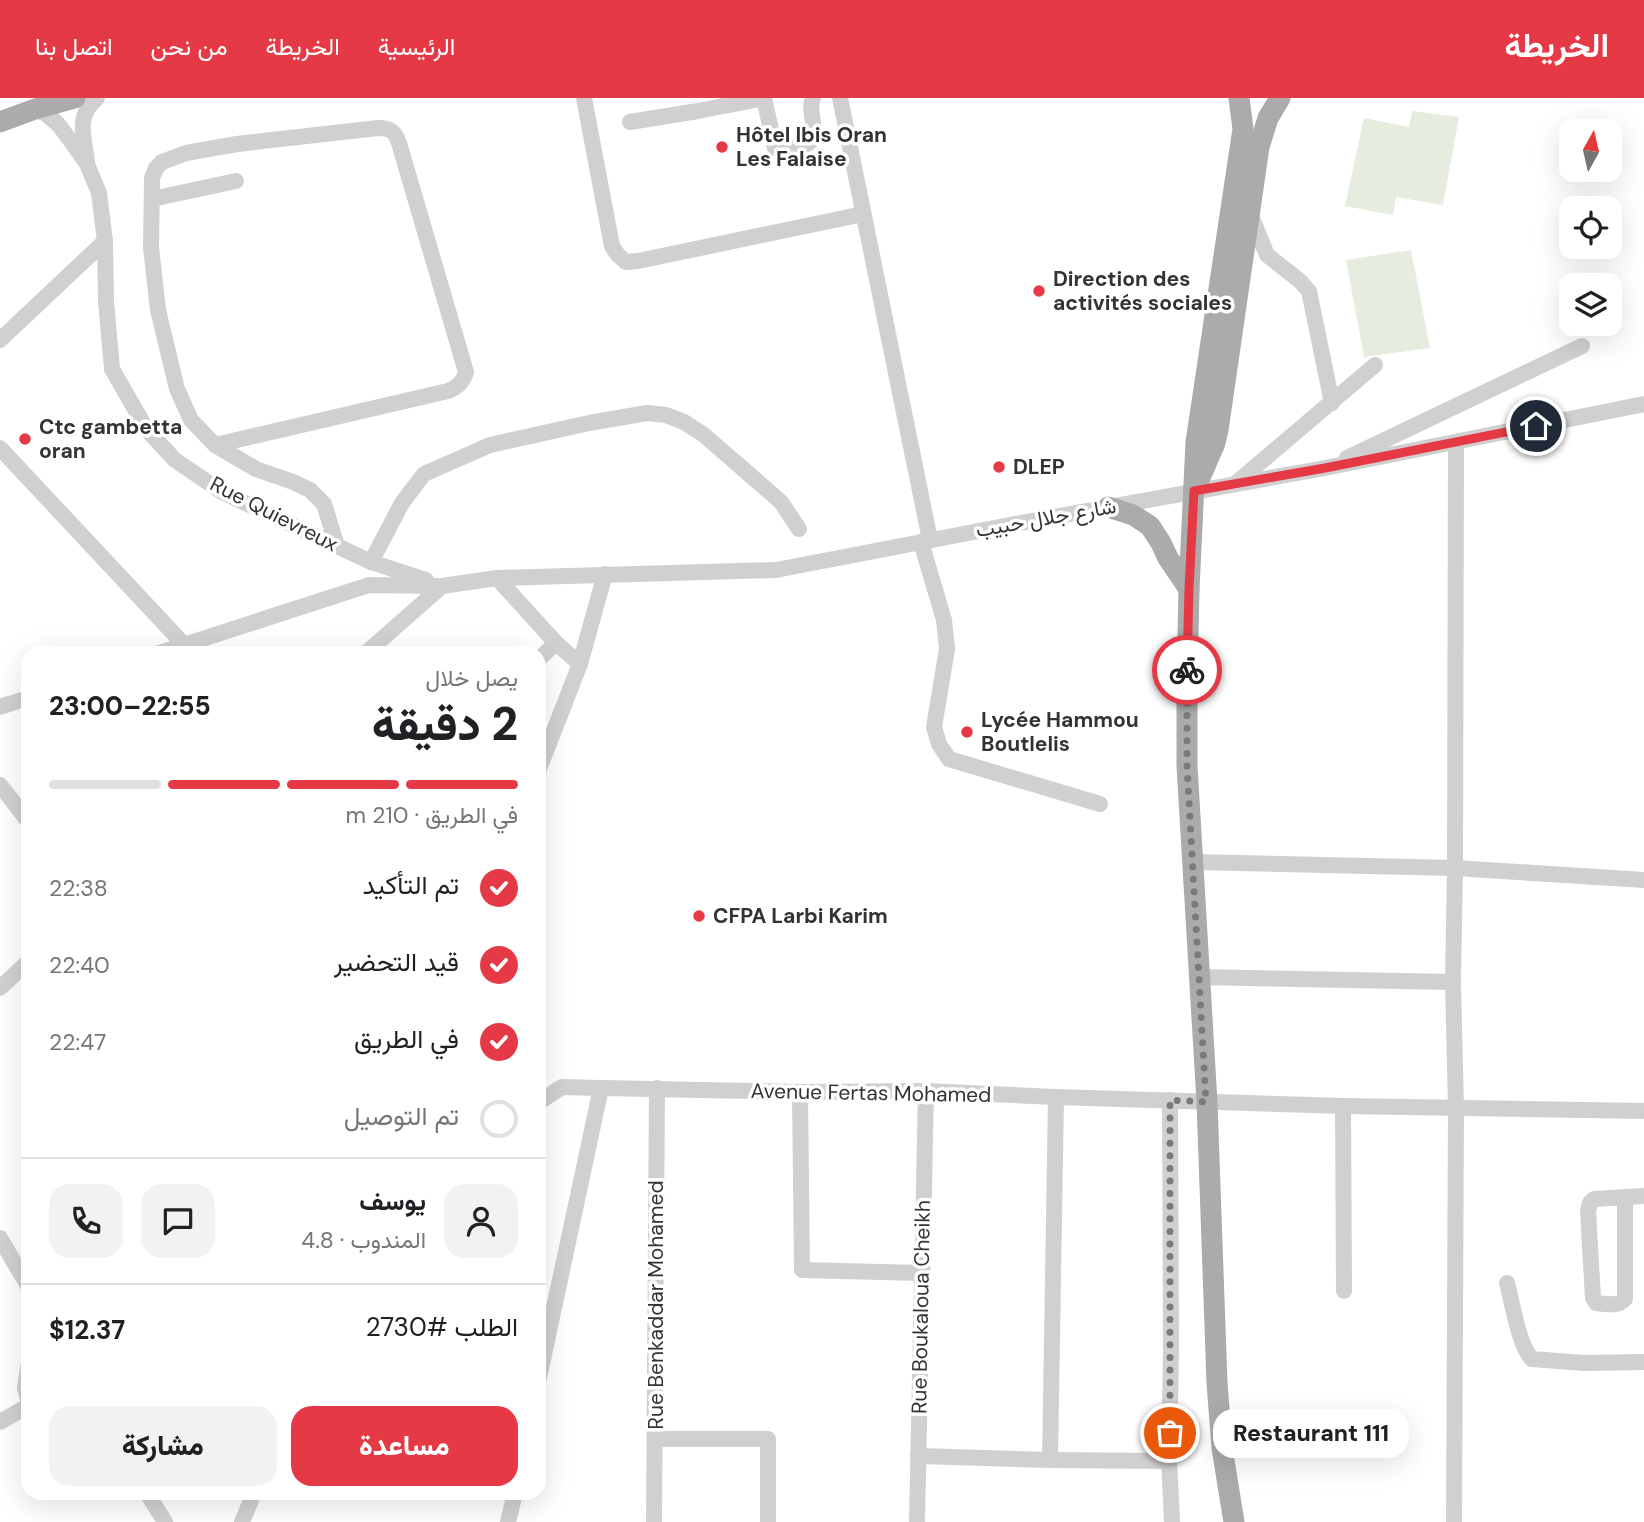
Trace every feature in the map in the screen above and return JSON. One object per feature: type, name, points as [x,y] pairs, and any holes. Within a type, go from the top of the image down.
[{"type":"main road","points":[[0,122],[75,98]]},
{"type":"main road","points":[[1234,1522],[1222,1448],[1217,1383],[1206,1102],[1187,766],[1187,676],[1196,442],[1243,129],[1239,98]]},
{"type":"main road","points":[[1194,491],[1218,430],[1259,148],[1268,118],[1280,98]]},
{"type":"main road","points":[[1108,507],[1133,515],[1150,526],[1189,589]]},
{"type":"street","points":[[87,164],[82,120],[89,105],[97,98]]},
{"type":"street","points":[[584,98],[612,246],[626,262],[863,214]]},
{"type":"street","points":[[630,122],[764,98],[775,148],[784,150],[804,146],[813,137],[814,128],[808,100]]},
{"type":"street","points":[[840,98],[925,541],[944,620],[947,649],[934,727],[939,744],[949,759],[1100,804]]},
{"type":"street","points":[[35,109],[58,124],[87,164]]},
{"type":"street","points":[[215,445],[448,391],[460,384],[466,372],[399,143],[395,133],[388,128],[237,144],[186,153],[162,162],[152,178],[151,247],[158,310],[177,389],[191,420],[215,445],[256,469],[310,490],[324,504],[337,546]]},
{"type":"street","name":"Rue Quievreux","points":[[87,164],[99,193],[105,241],[106,302],[112,369],[147,430],[175,460],[222,492],[371,562],[442,586]]},
{"type":"street","points":[[152,199],[236,181]]},
{"type":"street","points":[[1249,211],[1267,255],[1309,291],[1332,403]]},
{"type":"street","points":[[0,340],[105,241]]},
{"type":"street","points":[[1325,468],[1582,346]]},
{"type":"street","points":[[1234,485],[1376,365]]},
{"type":"street","name":"شارع جلال حبيب","points":[[194,646],[369,585],[442,586],[497,578],[776,570],[1456,443],[1644,404]]},
{"type":"street","points":[[371,562],[402,503],[424,474],[490,445],[647,413],[666,415],[684,422],[704,435],[781,502],[799,529]]},
{"type":"street","points":[[1454,1522],[1456,443]]},
{"type":"street","points":[[0,448],[186,646]]},
{"type":"street","points":[[546,751],[580,664],[605,574]]},
{"type":"street","points":[[497,578],[556,643],[580,664]]},
{"type":"street","points":[[374,646],[442,586]]},
{"type":"street","points":[[546,652],[556,643]]},
{"type":"street","points":[[0,707],[21,700]]},
{"type":"street","points":[[0,785],[21,812]]},
{"type":"street","points":[[1193,862],[1455,868],[1644,880]]},
{"type":"street","points":[[0,988],[21,968]]},
{"type":"street","points":[[1198,977],[1453,982]]},
{"type":"street","name":"Avenue Fertas Mohamed","points":[[546,1097],[562,1087],[800,1092],[926,1091],[1343,1107],[1644,1111]]},
{"type":"street","points":[[546,1345],[601,1088]]},
{"type":"street","name":"Rue Benkaddar Mohamed","points":[[654,1522],[657,1088]]},
{"type":"street","name":"Rue Boukaloua Cheikh","points":[[917,1522],[926,1091]]},
{"type":"street","points":[[800,1092],[802,1270],[921,1273]]},
{"type":"street","points":[[1050,1460],[1056,1097]]},
{"type":"street","points":[[1170,1100],[1169,1461],[1172,1522]]},
{"type":"street","points":[[1343,1107],[1344,1291]]},
{"type":"street","points":[[1625,1197],[1625,1299],[1620,1304],[1597,1303],[1592,1298],[1588,1208],[1590,1203],[1594,1199],[1625,1197],[1644,1196]]},
{"type":"street","points":[[0,1238],[21,1274]]},
{"type":"street","points":[[1507,1283],[1519,1331],[1527,1354],[1532,1359],[1584,1363],[1644,1362]]},
{"type":"street","points":[[0,1422],[21,1410]]},
{"type":"street","points":[[655,1439],[768,1439],[768,1522]]},
{"type":"street","points":[[918,1456],[1169,1461]]},
{"type":"street","points":[[151,1500],[165,1522]]},
{"type":"street","points":[[242,1522],[251,1500]]},
{"type":"street","points":[[509,1522],[514,1500]]},
{"type":"shaded area","points":[[1412,111],[1459,117],[1443,205],[1396,197],[1393,215],[1345,206],[1364,118],[1409,127]]},
{"type":"shaded area","points":[[1411,250],[1430,348],[1364,357],[1346,260]]},
{"type":"way so far","points":[[1170,1433],[1170,1100],[1206,1102],[1187,766],[1187,670]]},
{"type":"place","name":"Hôtel Ibis Oran Les Falaise","points":[[722,147]]},
{"type":"place","name":"Direction des activités sociales","points":[[1039,291]]},
{"type":"place","name":"Ctc gambetta oran","points":[[25,439]]},
{"type":"place","name":"DLEP","points":[[999,467]]},
{"type":"place","name":"Lycée Hammou Boutlelis","points":[[967,732]]},
{"type":"place","name":"CFPA Larbi Karim","points":[[699,916]]},
{"type":"place","name":"111 Restaurant","points":[[1170,1433]]},
{"type":"route","points":[[1187,670],[1194,491],[1536,426]]}]
